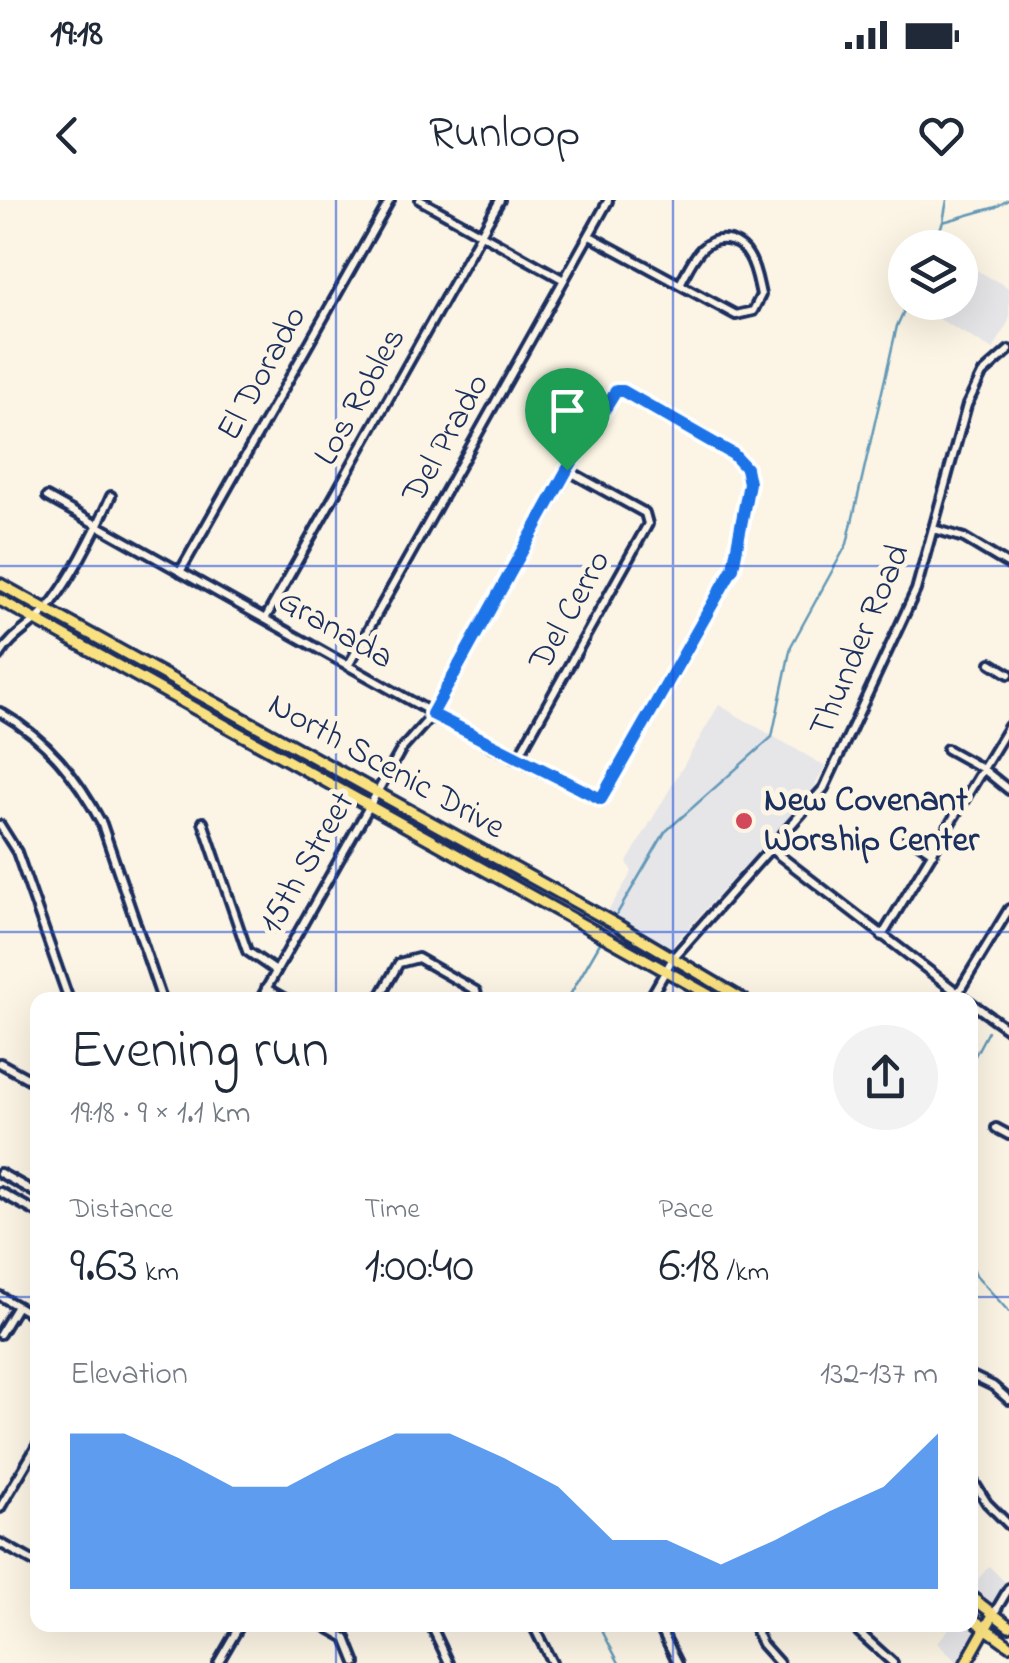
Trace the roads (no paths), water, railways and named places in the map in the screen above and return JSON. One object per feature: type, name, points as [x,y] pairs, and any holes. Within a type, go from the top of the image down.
[{"type":"main road","name":"North Scenic Drive","points":[[0,584],[730,992]]},
{"type":"main road","name":"North Scenic Drive","points":[[0,600],[704,992]]},
{"type":"main road","points":[[978,1603],[1009,1626]]},
{"type":"main road","points":[[966,1663],[993,1616]]},
{"type":"main road","points":[[978,1622],[1009,1644]]},
{"type":"street","name":"El Dorado","points":[[180,572],[390,200]]},
{"type":"street","points":[[420,200],[564,280]]},
{"type":"street","name":"Los Robles","points":[[265,619],[500,200]]},
{"type":"street","name":"Del Prado","points":[[348,666],[608,201]]},
{"type":"street","points":[[590,236],[736,315],[753,311],[761,294],[750,257],[740,244],[723,239],[707,243],[680,284]]},
{"type":"street","name":"Thunder Road","points":[[654,992],[673,958],[824,788],[916,590],[966,405],[982,374],[1009,350]]},
{"type":"street","name":"15th Street","points":[[264,992],[401,750],[432,714],[567,470],[616,391],[623,391],[733,454],[746,468],[749,483],[733,568],[601,799]]},
{"type":"street","name":"Del Cerro","points":[[518,758],[648,524],[645,513],[567,470]]},
{"type":"street","points":[[0,655],[6,644],[46,610],[98,525],[111,496]]},
{"type":"street","name":"Granada","points":[[47,497],[432,714],[601,799]]},
{"type":"street","points":[[934,529],[964,538],[1006,564],[1009,552]]},
{"type":"street","points":[[990,664],[1009,674]]},
{"type":"street","points":[[0,712],[58,756],[89,800],[102,824],[159,992]]},
{"type":"street","points":[[882,936],[1009,726]]},
{"type":"street","points":[[947,748],[1009,790]]},
{"type":"street","points":[[203,822],[247,951],[276,971]]},
{"type":"street","points":[[0,825],[17,852],[66,992]]},
{"type":"street","points":[[908,836],[934,853]]},
{"type":"street","points":[[772,849],[957,992]]},
{"type":"street","points":[[523,889],[529,878]]},
{"type":"street","points":[[959,992],[1009,909]]},
{"type":"street","points":[[383,992],[399,963],[418,958],[476,992]]},
{"type":"street","points":[[266,988],[273,992]]},
{"type":"street","points":[[978,1008],[1009,1030]]},
{"type":"street","points":[[0,1063],[30,1080]]},
{"type":"street","points":[[996,1128],[1009,1135]]},
{"type":"street","points":[[0,1172],[30,1189]]},
{"type":"street","points":[[0,1192],[30,1209]]},
{"type":"street","points":[[0,1296],[30,1314]]},
{"type":"street","points":[[0,1334],[16,1306]]},
{"type":"street","points":[[978,1379],[1009,1400]]},
{"type":"street","points":[[0,1508],[30,1457]]},
{"type":"street","points":[[978,1489],[1009,1526]]},
{"type":"street","points":[[0,1543],[30,1560]]},
{"type":"street","points":[[993,1616],[1009,1588]]},
{"type":"street","points":[[218,1663],[236,1632]]},
{"type":"street","points":[[335,1632],[346,1638],[356,1663]]},
{"type":"street","points":[[434,1632],[449,1663]]},
{"type":"street","points":[[536,1632],[552,1663]]},
{"type":"street","points":[[662,1632],[678,1663]]},
{"type":"street","points":[[756,1632],[779,1663]]},
{"type":"street","points":[[859,1632],[892,1663]]},
{"type":"waterway","points":[[940,230],[947,200]]},
{"type":"waterway","points":[[943,222],[1008,200]]},
{"type":"waterway","points":[[617,914],[665,832],[772,737],[791,646],[847,544],[900,320]]},
{"type":"waterway","points":[[572,992],[600,943]]},
{"type":"waterway","points":[[978,1050],[988,1031]]},
{"type":"waterway","points":[[978,1277],[1009,1312]]},
{"type":"waterway","points":[[603,1632],[619,1663]]},
{"type":"place","name":"New Covenant Worship Center","points":[[744,821]]}]
